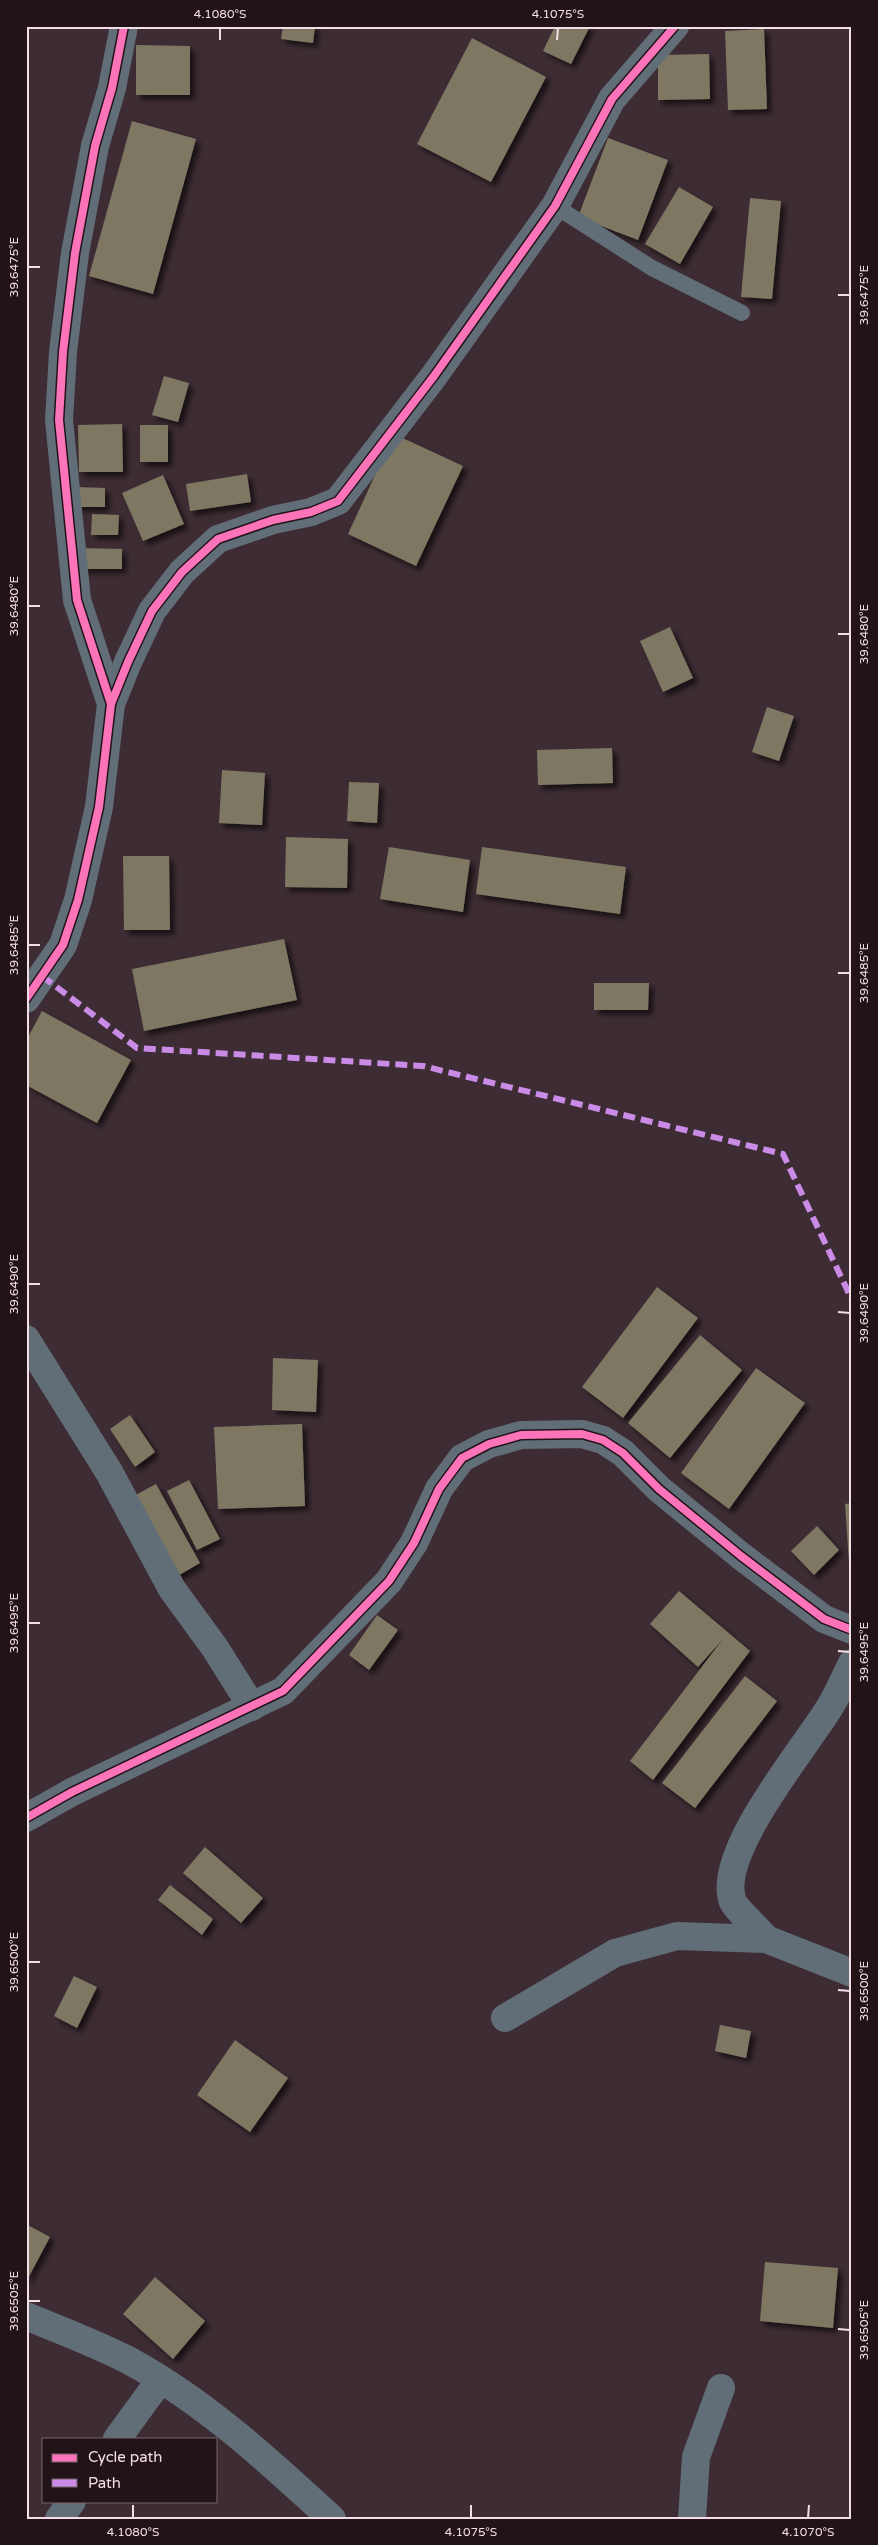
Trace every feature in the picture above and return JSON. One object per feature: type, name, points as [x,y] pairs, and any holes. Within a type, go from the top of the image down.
[{"type":"street","points":[[111,704],[77,600],[59,420],[63,352],[75,253],[95,146],[112,88],[124,26]]},
{"type":"street","points":[[26,999],[63,945],[78,900],[99,808],[111,704],[152,611],[182,572],[218,539],[273,520],[311,512],[338,501],[434,376],[555,206],[612,99],[675,26]]},
{"type":"street","points":[[26,1338],[109,1472],[172,1589],[215,1648],[252,1707]]},
{"type":"street","points":[[26,1818],[72,1792],[283,1691],[388,1581],[414,1543],[439,1489],[462,1458],[489,1444],[521,1435],[582,1434],[603,1440],[623,1453],[659,1489],[741,1556],[824,1620],[852,1630]]},
{"type":"street","points":[[766,1939],[733,1903],[731,1883],[738,1853],[776,1784],[831,1704],[852,1663]]},
{"type":"street","points":[[505,2018],[615,1953],[677,1936],[766,1939],[852,1973]]},
{"type":"street","points":[[26,2316],[127,2360],[160,2380],[240,2438],[332,2519]]},
{"type":"street","points":[[118,2438],[160,2380]]},
{"type":"street","points":[[692,2519],[696,2457],[721,2388]]},
{"type":"street","points":[[59,2519],[71,2502]]},
{"type":"lane","points":[[555,206],[652,268],[742,313]]},
{"type":"building","points":[[283,26],[315,26],[313,43],[281,39]]},
{"type":"building","points":[[555,26],[590,26],[571,64],[543,51]]},
{"type":"building","points":[[764,29],[767,109],[728,110],[725,31]]},
{"type":"building","points":[[472,38],[546,77],[491,182],[417,144]]},
{"type":"building","points":[[136,45],[190,46],[190,95],[136,95]]},
{"type":"building","points":[[709,54],[710,99],[658,100],[658,55]]},
{"type":"building","points":[[132,121],[196,139],[153,294],[89,276]]},
{"type":"building","points":[[608,138],[668,160],[638,240],[578,217]]},
{"type":"building","points":[[679,187],[713,207],[680,264],[645,244]]},
{"type":"building","points":[[750,198],[781,201],[772,299],[741,297]]},
{"type":"building","points":[[164,376],[189,383],[178,422],[152,415]]},
{"type":"building","points":[[122,424],[123,472],[79,472],[78,425]]},
{"type":"building","points":[[140,425],[168,425],[168,462],[140,462]]},
{"type":"building","points":[[394,434],[463,466],[416,566],[348,534]]},
{"type":"building","points":[[247,474],[251,502],[190,511],[186,484]]},
{"type":"building","points":[[163,475],[184,524],[143,541],[122,493]]},
{"type":"building","points":[[76,487],[105,488],[105,507],[76,507]]},
{"type":"building","points":[[92,514],[119,515],[118,535],[91,535]]},
{"type":"building","points":[[80,548],[122,549],[122,569],[80,569]]},
{"type":"building","points":[[670,627],[693,678],[663,692],[640,641]]},
{"type":"building","points":[[767,707],[794,716],[779,761],[752,752]]},
{"type":"building","points":[[612,748],[613,783],[538,785],[537,750]]},
{"type":"building","points":[[222,770],[265,773],[262,825],[219,823]]},
{"type":"building","points":[[349,782],[379,783],[377,823],[347,821]]},
{"type":"building","points":[[286,837],[348,839],[347,888],[285,887]]},
{"type":"building","points":[[389,847],[470,860],[463,912],[380,899]]},
{"type":"building","points":[[482,847],[626,867],[620,914],[476,894]]},
{"type":"building","points":[[123,856],[169,856],[170,930],[124,930]]},
{"type":"building","points":[[284,939],[297,1000],[144,1031],[132,969]]},
{"type":"building","points":[[594,983],[649,983],[648,1010],[594,1010]]},
{"type":"building","points":[[42,1011],[131,1060],[97,1123],[26,1085],[26,1041]]},
{"type":"building","points":[[657,1287],[698,1318],[623,1418],[582,1387]]},
{"type":"building","points":[[700,1335],[742,1370],[670,1458],[628,1423]]},
{"type":"building","points":[[273,1358],[318,1360],[316,1412],[272,1410]]},
{"type":"building","points":[[756,1368],[805,1403],[729,1509],[681,1473]]},
{"type":"building","points":[[130,1415],[155,1452],[135,1467],[110,1429]]},
{"type":"building","points":[[302,1424],[305,1506],[218,1509],[214,1427]]},
{"type":"building","points":[[189,1480],[220,1539],[197,1550],[167,1491]]},
{"type":"building","points":[[156,1484],[200,1563],[174,1578],[130,1498]]},
{"type":"building","points":[[852,1503],[852,1577],[850,1577],[845,1504]]},
{"type":"building","points":[[817,1526],[839,1550],[814,1575],[791,1551]]},
{"type":"building","points":[[679,1591],[750,1651],[653,1780],[630,1761],[723,1639],[698,1667],[650,1624]]},
{"type":"building","points":[[377,1615],[398,1630],[369,1670],[349,1655]]},
{"type":"building","points":[[745,1676],[777,1701],[695,1808],[662,1783]]},
{"type":"building","points":[[205,1847],[263,1898],[241,1923],[183,1873]]},
{"type":"building","points":[[170,1885],[213,1919],[202,1935],[158,1900]]},
{"type":"building","points":[[74,1976],[97,1987],[77,2028],[54,2016]]},
{"type":"building","points":[[720,2025],[751,2031],[746,2058],[715,2051]]},
{"type":"building","points":[[235,2040],[288,2078],[250,2132],[197,2095]]},
{"type":"building","points":[[26,2224],[50,2237],[26,2282]]},
{"type":"building","points":[[765,2262],[838,2268],[833,2328],[760,2321]]},
{"type":"building","points":[[155,2277],[205,2321],[173,2359],[123,2314]]},
{"type":"marked path","points":[[42,976],[137,1048],[423,1066],[783,1154],[852,1300]]},
{"type":"cycle path","points":[[111,704],[77,600],[59,420],[63,352],[75,253],[95,146],[112,88],[124,26]]},
{"type":"cycle path","points":[[26,999],[63,945],[78,900],[99,807],[111,704],[152,611],[182,572],[218,539],[273,520],[311,512],[338,501],[434,376],[555,206],[612,99],[675,26]]},
{"type":"cycle path","points":[[26,1818],[72,1792],[283,1691],[389,1581],[414,1543],[439,1489],[462,1458],[489,1444],[521,1435],[582,1434],[603,1440],[623,1453],[659,1489],[741,1556],[824,1619],[852,1630]]}]
